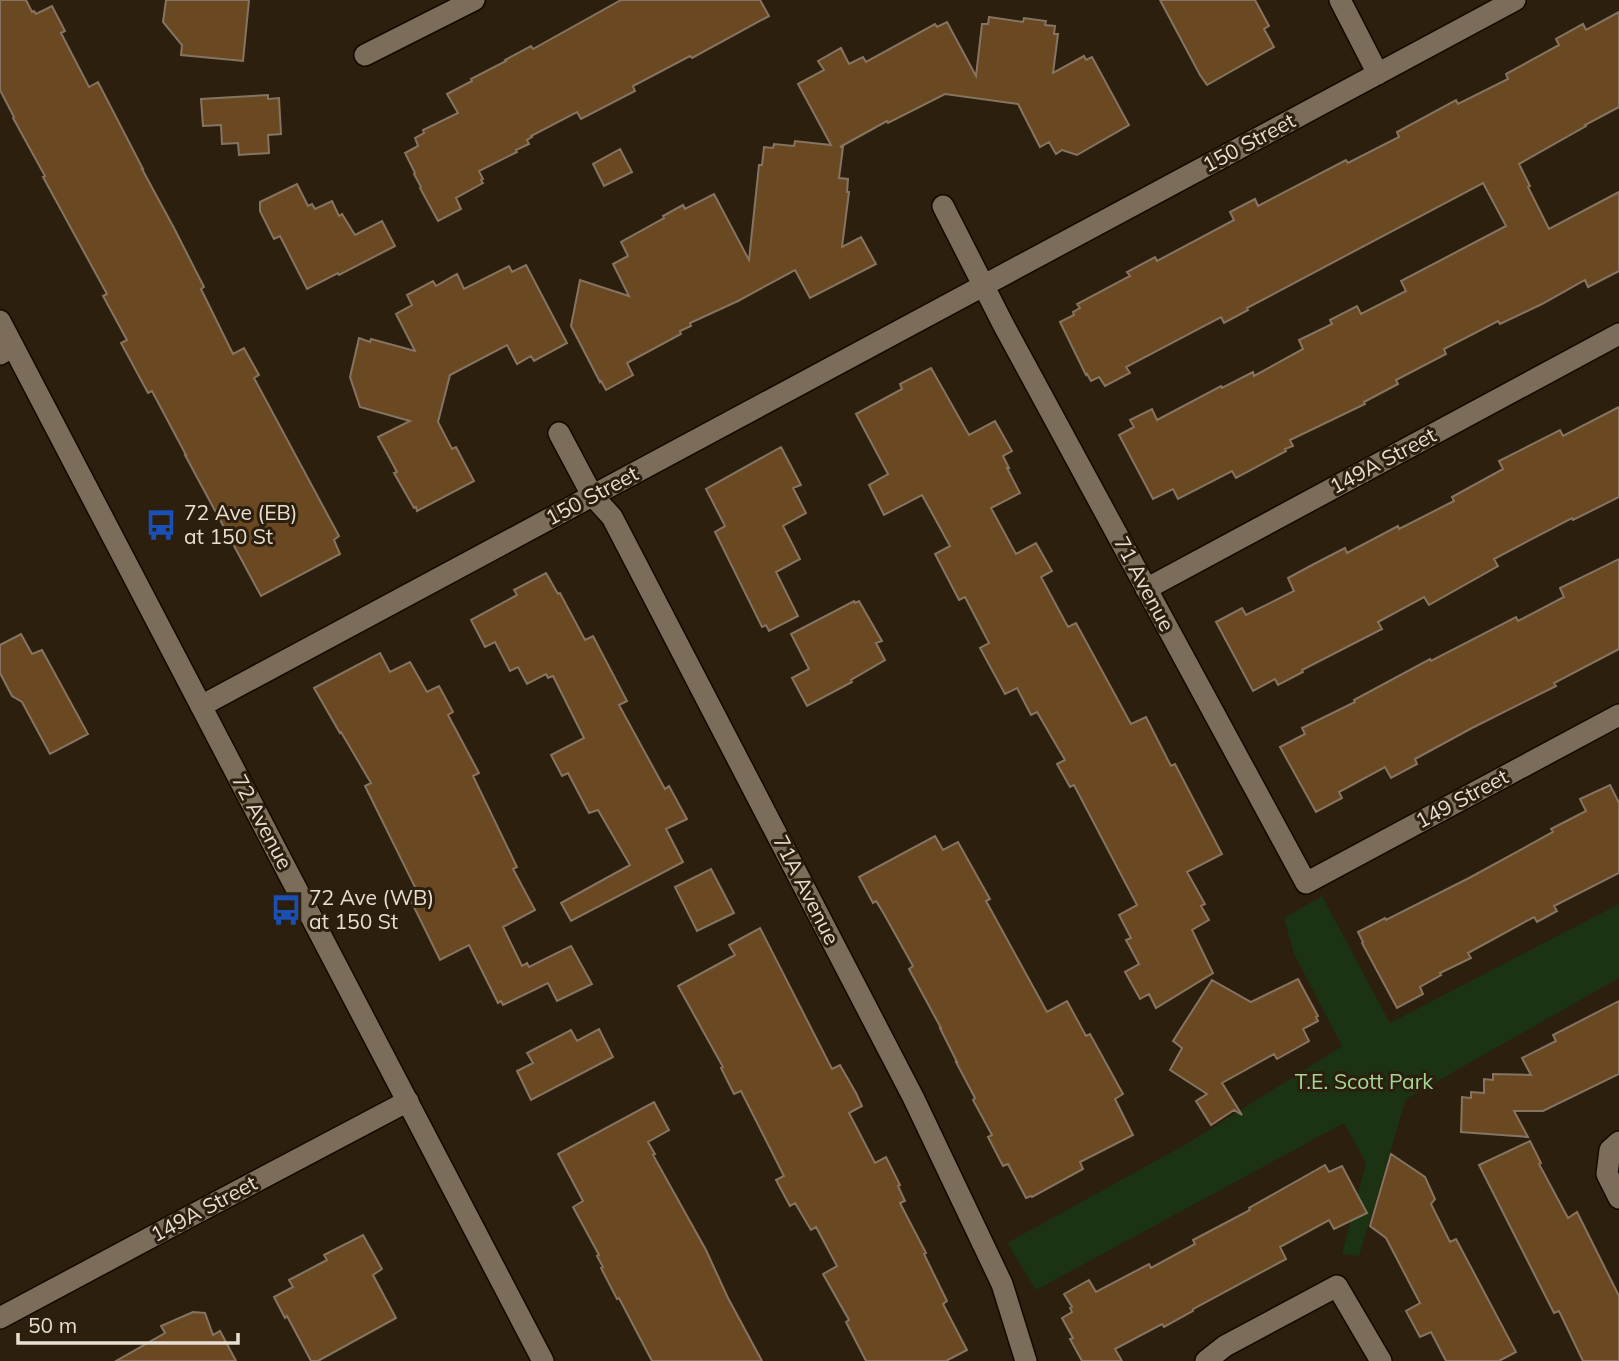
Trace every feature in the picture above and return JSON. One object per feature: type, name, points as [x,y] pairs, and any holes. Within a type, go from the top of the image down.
[{"type":"street","points":[[366,55],[474,0]]},
{"type":"street","points":[[1340,0],[1378,74]]},
{"type":"street","name":"150 Street","points":[[201,706],[1515,0]]},
{"type":"street","points":[[943,206],[983,286]]},
{"type":"street","name":"71 Avenue","points":[[983,286],[1306,883]]},
{"type":"street","name":"72 Avenue","points":[[0,321],[7,350],[201,706],[543,1361]]},
{"type":"street","name":"149A Street","points":[[1146,589],[1619,334]]},
{"type":"street","name":"71A Avenue","points":[[559,433],[592,495],[612,517],[913,1097],[1002,1283],[1026,1361]]},
{"type":"street","name":"149 Street","points":[[1306,883],[1619,715]]},
{"type":"street","name":"149A Street","points":[[0,1318],[408,1101]]},
{"type":"street","points":[[1619,1142],[1610,1150],[1607,1174],[1619,1198]]},
{"type":"street","points":[[1206,1361],[1225,1346],[1337,1286],[1381,1361]]},
{"type":"green space","name":"T.E. Scott Park","points":[[1322,896],[1390,1023],[1619,904],[1619,978],[1406,1099],[1359,1256],[1342,1254],[1366,1163],[1344,1123],[1036,1290],[1007,1243],[1190,1142],[1342,1046],[1294,954],[1284,918]]},
{"type":"building","points":[[0,0],[26,0],[36,14],[52,6],[65,31],[61,33],[89,87],[98,82],[174,228],[204,287],[201,289],[233,354],[244,348],[259,375],[254,378],[339,536],[334,540],[340,554],[261,596],[152,391],[148,393],[121,343],[127,340],[103,296],[107,294],[43,177],[45,176],[0,90]]},
{"type":"building","points":[[166,0],[249,0],[243,61],[181,55],[182,45],[163,22]]},
{"type":"building","points":[[621,0],[760,0],[769,16],[692,58],[690,56],[633,86],[635,91],[581,119],[577,112],[531,136],[527,140],[529,144],[479,171],[483,183],[456,198],[461,209],[438,221],[405,153],[418,146],[415,138],[424,133],[423,130],[458,113],[447,94],[505,60],[531,46],[533,49]]},
{"type":"building","points":[[1160,0],[1255,0],[1269,26],[1264,29],[1274,47],[1207,85]]},
{"type":"building","points":[[1619,12],[1619,107],[1519,164],[1549,229],[1619,192],[1619,271],[1588,287],[1585,280],[1542,304],[1500,324],[1498,321],[1444,349],[1446,354],[1396,380],[1398,384],[1364,402],[1365,404],[1290,440],[1293,446],[1285,449],[1286,451],[1236,478],[1232,471],[1178,499],[1173,489],[1153,499],[1119,435],[1134,427],[1130,420],[1152,409],[1157,420],[1221,386],[1222,388],[1253,372],[1254,376],[1303,349],[1299,340],[1332,324],[1330,320],[1357,306],[1361,314],[1406,291],[1401,281],[1506,226],[1483,183],[1247,308],[1248,310],[1224,323],[1221,317],[1126,367],[1130,373],[1105,386],[1099,377],[1091,381],[1086,375],[1060,322],[1074,315],[1073,312],[1080,308],[1077,304],[1130,276],[1127,272],[1155,257],[1157,261],[1234,220],[1230,212],[1255,199],[1258,206],[1346,160],[1348,163],[1399,137],[1397,132],[1456,100],[1458,104],[1508,79],[1506,74],[1559,45],[1556,39],[1583,24],[1586,30]]},
{"type":"building","points":[[989,17],[1023,22],[1024,18],[1046,21],[1045,25],[1055,26],[1054,34],[1058,34],[1053,73],[1084,56],[1086,60],[1092,57],[1129,125],[1077,155],[1062,150],[1056,154],[1049,142],[1040,147],[1018,104],[945,94],[888,123],[887,121],[840,147],[843,147],[839,178],[848,179],[849,192],[842,247],[861,237],[876,264],[810,298],[795,270],[690,323],[691,326],[680,331],[681,334],[627,363],[633,375],[606,390],[571,326],[580,280],[629,296],[613,264],[628,256],[621,242],[683,205],[685,209],[714,194],[749,260],[759,165],[762,165],[764,147],[773,148],[774,144],[794,146],[795,141],[831,145],[798,84],[824,70],[818,61],[841,48],[849,64],[863,57],[866,62],[935,24],[937,27],[947,22],[976,76],[982,24],[988,24]]},
{"type":"building","points":[[268,95],[268,99],[279,98],[281,134],[268,135],[269,153],[239,155],[238,143],[222,144],[221,125],[203,126],[201,99]]},
{"type":"building","points":[[620,149],[632,172],[604,186],[593,164]]},
{"type":"building","points":[[297,184],[308,206],[312,204],[315,209],[332,201],[339,216],[342,214],[355,235],[382,221],[395,246],[307,289],[280,236],[274,239],[260,211],[260,202]]},
{"type":"building","points":[[526,265],[567,343],[534,361],[531,356],[517,364],[507,345],[450,375],[438,422],[452,449],[456,447],[474,481],[417,511],[394,473],[397,472],[378,437],[410,421],[360,407],[350,377],[359,338],[415,351],[396,314],[412,305],[407,295],[433,281],[436,286],[457,274],[464,289],[509,266],[512,272]]},
{"type":"building","points":[[931,368],[969,435],[995,421],[1012,451],[1003,456],[1020,493],[991,508],[1016,554],[1036,543],[1052,571],[1041,577],[1068,627],[1076,623],[1131,724],[1146,717],[1171,766],[1175,764],[1222,854],[1187,872],[1205,904],[1201,906],[1209,920],[1192,930],[1213,973],[1156,1008],[1149,994],[1140,999],[1125,972],[1139,964],[1126,940],[1131,938],[1119,915],[1137,905],[1074,785],[1070,787],[1057,764],[1065,760],[1037,712],[1031,715],[1017,688],[1005,694],[980,648],[989,643],[965,597],[959,600],[935,554],[950,546],[922,495],[884,515],[869,485],[888,474],[856,414],[902,389],[900,384]]},
{"type":"building","points":[[1619,407],[1619,497],[1494,559],[1498,566],[1429,605],[1424,597],[1378,622],[1382,629],[1302,670],[1303,672],[1278,685],[1275,679],[1253,691],[1216,622],[1242,608],[1246,615],[1294,591],[1288,578],[1345,548],[1347,553],[1454,501],[1452,497],[1503,469],[1499,461],[1560,430],[1563,436]]},
{"type":"building","points":[[781,447],[801,485],[793,488],[806,513],[783,526],[800,559],[776,572],[798,616],[769,631],[766,625],[762,627],[715,532],[725,526],[706,489]]},
{"type":"building","points":[[1619,559],[1619,649],[1554,683],[1556,686],[1415,759],[1417,764],[1391,778],[1385,767],[1339,792],[1342,798],[1316,812],[1280,747],[1305,734],[1302,728],[1355,702],[1354,700],[1430,659],[1431,661],[1516,617],[1518,621],[1564,597],[1560,588]]},
{"type":"building","points":[[546,573],[585,640],[593,636],[627,701],[619,705],[665,789],[669,786],[687,819],[666,829],[683,862],[571,921],[561,903],[630,865],[598,810],[589,813],[568,773],[562,776],[551,755],[584,738],[553,676],[548,678],[546,674],[527,684],[518,667],[510,671],[495,642],[485,647],[471,620],[517,595],[514,590]]},
{"type":"building","points":[[854,601],[859,601],[882,641],[876,643],[885,660],[851,680],[852,682],[807,706],[792,678],[809,669],[791,634]]},
{"type":"building","points":[[21,634],[32,654],[42,650],[88,734],[50,754],[22,702],[12,696],[0,673],[0,645]]},
{"type":"building","points":[[380,653],[390,672],[410,662],[427,692],[439,686],[453,712],[448,715],[479,773],[473,776],[517,867],[513,869],[535,910],[503,927],[522,966],[527,963],[529,967],[571,946],[592,984],[557,1001],[548,983],[503,1005],[501,1001],[498,1003],[469,945],[440,960],[410,899],[414,898],[410,890],[415,887],[365,786],[371,783],[314,688]]},
{"type":"building","points":[[1610,785],[1619,803],[1619,873],[1554,906],[1557,911],[1537,922],[1534,917],[1468,953],[1471,958],[1440,973],[1441,975],[1420,987],[1423,994],[1397,1008],[1358,932],[1469,878],[1553,832],[1551,829],[1586,811],[1580,799]]},
{"type":"building","points":[[935,836],[943,850],[958,842],[990,899],[986,901],[1047,1012],[1067,1001],[1086,1036],[1090,1034],[1123,1094],[1115,1099],[1133,1135],[1080,1162],[1083,1169],[1032,1197],[1026,1198],[1008,1164],[1003,1166],[988,1137],[992,1135],[973,1100],[975,1098],[909,969],[913,966],[884,914],[876,901],[873,903],[859,877]]},
{"type":"building","points":[[711,869],[734,913],[697,931],[675,887]]},
{"type":"building","points":[[760,928],[832,1069],[840,1065],[856,1093],[862,1106],[849,1113],[875,1163],[886,1157],[900,1185],[898,1186],[905,1201],[900,1203],[926,1253],[924,1254],[947,1301],[943,1304],[967,1350],[946,1361],[866,1361],[846,1322],[849,1320],[823,1274],[837,1266],[816,1227],[811,1230],[795,1203],[790,1206],[776,1180],[784,1176],[741,1091],[734,1094],[721,1068],[723,1067],[678,986],[735,955],[729,945]]},
{"type":"building","points":[[1298,979],[1318,1016],[1318,1021],[1303,1029],[1309,1041],[1277,1059],[1274,1054],[1222,1083],[1242,1115],[1234,1110],[1211,1125],[1196,1101],[1207,1094],[1170,1070],[1182,1048],[1173,1041],[1212,980],[1251,1002]]},
{"type":"building","points":[[1619,1001],[1619,1074],[1543,1111],[1514,1111],[1528,1137],[1461,1132],[1462,1097],[1471,1098],[1471,1092],[1484,1093],[1484,1079],[1493,1080],[1493,1074],[1531,1075],[1522,1058],[1556,1041],[1553,1035]]},
{"type":"building","points":[[599,1029],[613,1057],[531,1100],[517,1071],[533,1063],[527,1053],[571,1030],[577,1041]]},
{"type":"building","points":[[654,1102],[669,1130],[648,1142],[655,1154],[653,1155],[706,1250],[762,1361],[652,1361],[601,1268],[603,1267],[597,1256],[599,1255],[573,1207],[583,1201],[558,1154]]},
{"type":"building","points":[[1530,1141],[1541,1163],[1539,1164],[1568,1218],[1577,1212],[1619,1296],[1619,1361],[1583,1361],[1559,1311],[1554,1313],[1479,1165]]},
{"type":"building","points":[[1391,1154],[1425,1177],[1435,1199],[1431,1204],[1450,1242],[1456,1239],[1516,1352],[1499,1361],[1446,1361],[1431,1332],[1420,1337],[1406,1311],[1420,1303],[1386,1238],[1370,1226]]},
{"type":"building","points":[[1325,1165],[1329,1172],[1342,1166],[1367,1213],[1334,1229],[1329,1220],[1280,1247],[1286,1259],[1164,1327],[1162,1324],[1115,1349],[1122,1361],[1082,1361],[1062,1318],[1072,1312],[1064,1294],[1089,1280],[1096,1292],[1149,1264],[1151,1268],[1195,1244],[1193,1240]]},
{"type":"building","points":[[363,1235],[382,1269],[373,1275],[396,1318],[318,1361],[311,1361],[274,1297],[293,1287],[289,1280],[327,1260],[324,1255]]},
{"type":"building","points":[[193,1312],[205,1313],[213,1335],[220,1331],[236,1361],[116,1361],[165,1333],[161,1326]]},
{"type":"place","name":"72 Ave (EB) at 150 St","points":[[161,525]]},
{"type":"place","name":"72 Ave (WB) at 150 St","points":[[286,910]]}]
